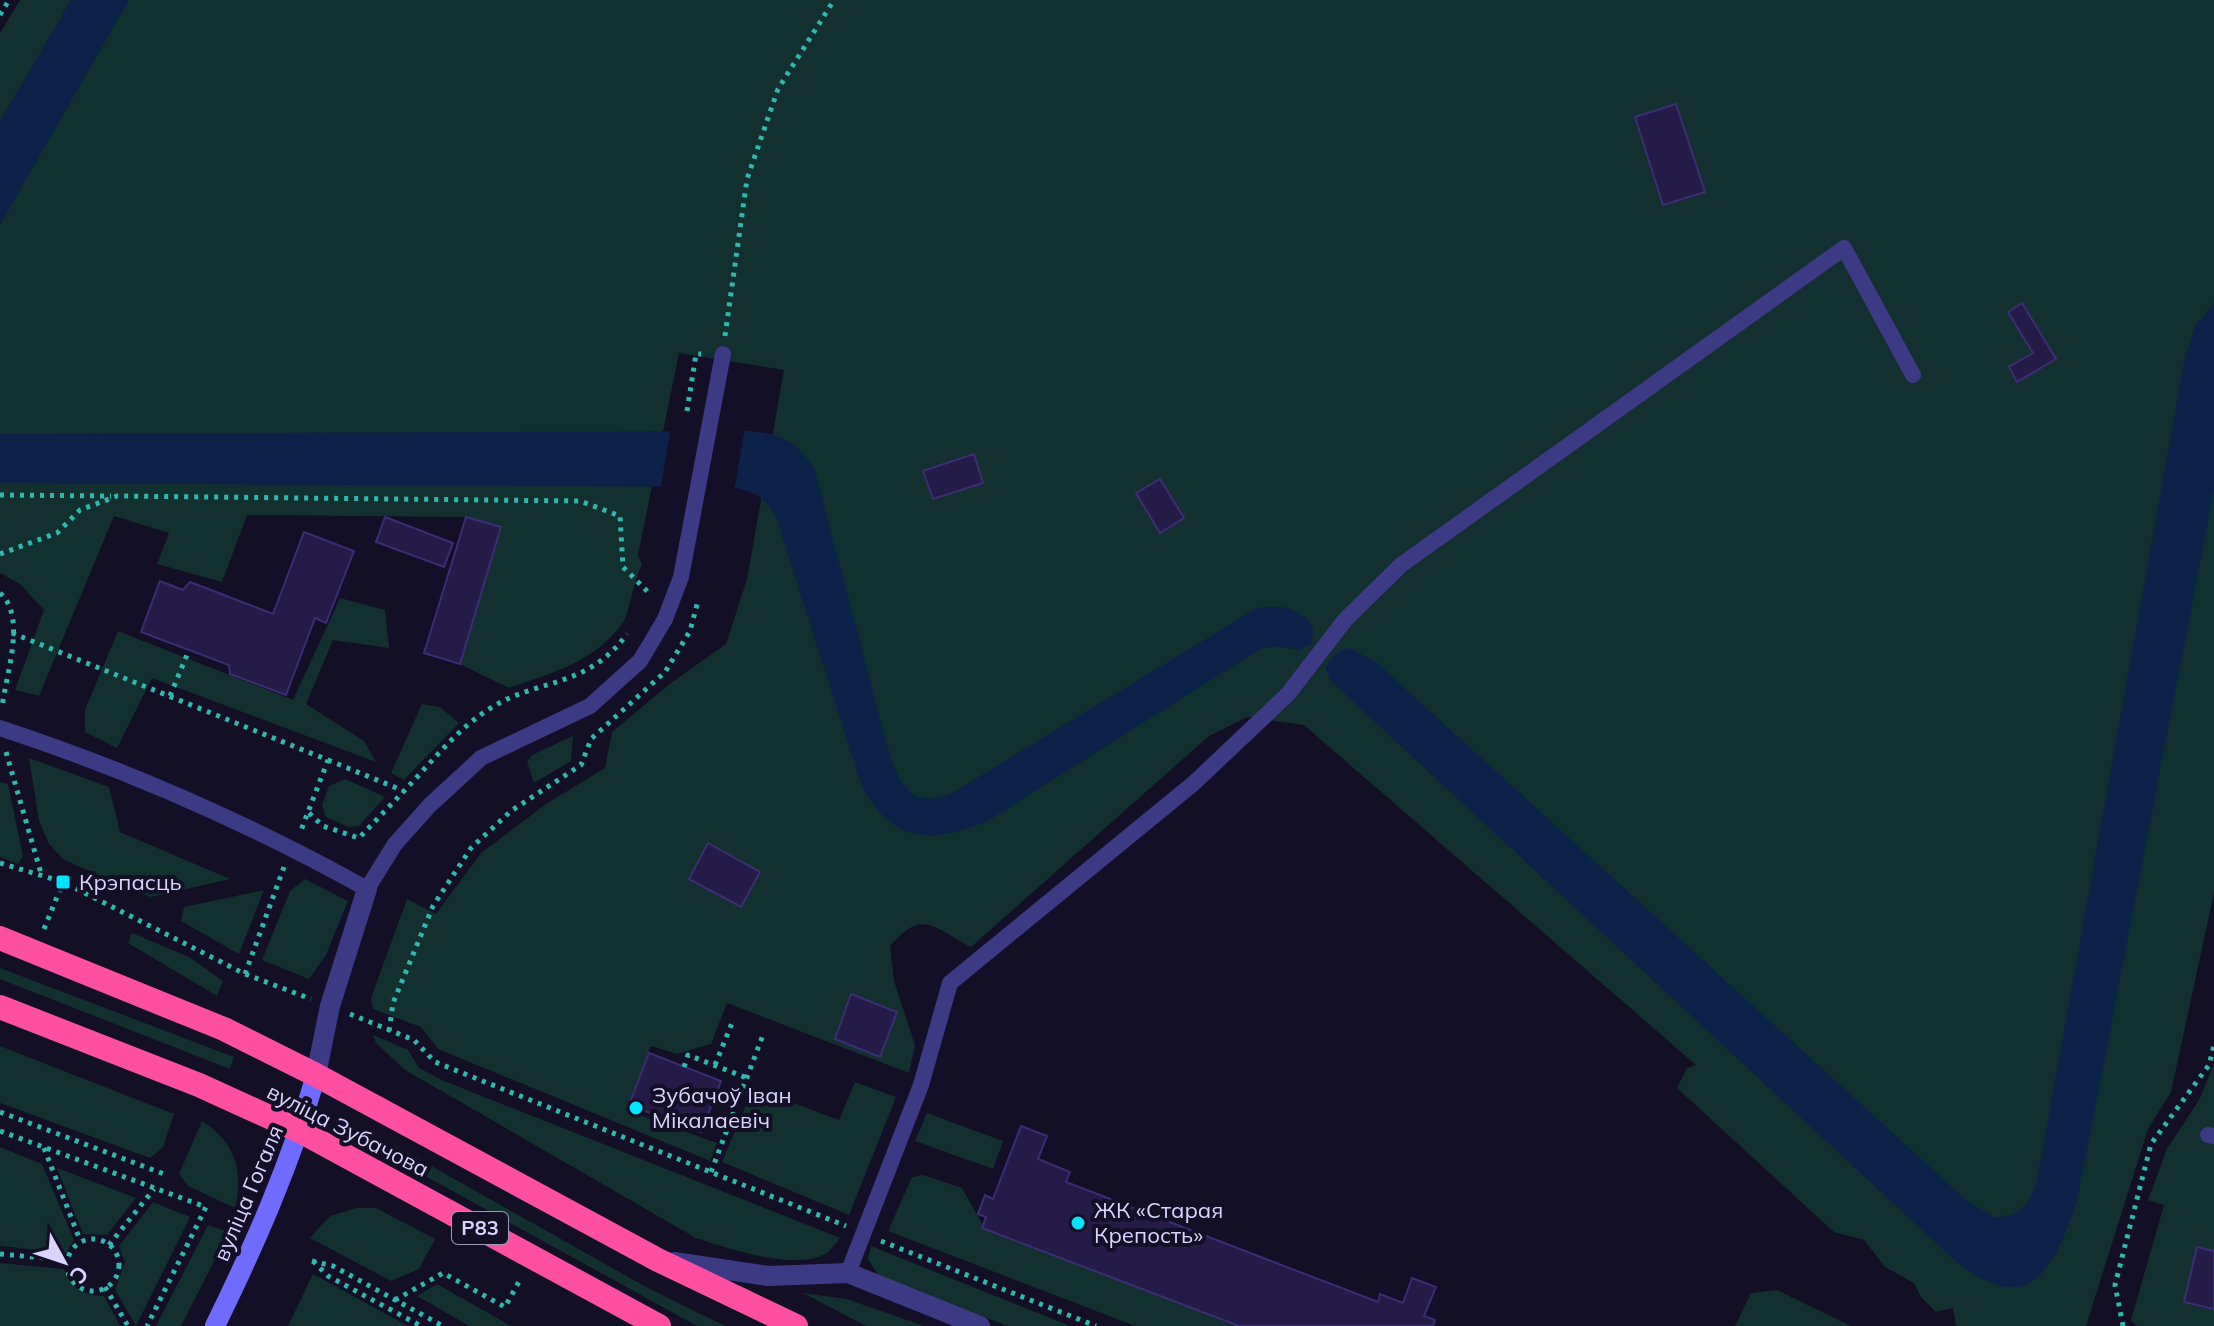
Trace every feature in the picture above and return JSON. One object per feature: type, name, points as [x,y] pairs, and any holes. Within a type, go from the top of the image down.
[{"type":"highway","name":"вуліца Зубачова","points":[[0,938],[224,1029],[316,1075],[658,1260],[796,1326]]},
{"type":"highway","name":"вуліца Зубачова","points":[[0,1007],[199,1085],[300,1131],[659,1326]]},
{"type":"main road","name":"вуліца Гогаля","points":[[215,1326],[262,1230],[300,1131],[316,1075]]},
{"type":"street","points":[[316,1075],[330,1006],[367,889]]},
{"type":"street","name":"вуліца Зубачова","points":[[658,1260],[768,1276],[848,1273]]},
{"type":"street","points":[[848,1273],[980,1326]]},
{"type":"lane","points":[[848,1273],[921,1085],[950,983],[1194,783],[1288,694],[1345,620],[1401,565],[1844,248],[1913,375]]},
{"type":"lane","points":[[0,728],[112,767],[292,848],[367,889],[395,844],[430,805],[481,758],[590,706],[640,661],[665,619],[681,577],[723,354]]},
{"type":"path","points":[[0,15],[9,0]]},
{"type":"path","points":[[723,354],[747,179],[778,89],[834,0]]},
{"type":"path","points":[[0,495],[580,501],[620,516],[623,567],[651,595]]},
{"type":"path","points":[[0,554],[57,533],[80,510],[117,496]]},
{"type":"path","points":[[644,608],[656,584]]},
{"type":"path","points":[[0,593],[11,603],[12,633],[0,720]]},
{"type":"path","points":[[389,1031],[393,1003],[433,906],[471,848],[511,811],[581,765],[591,739],[665,672],[690,631],[700,594]]},
{"type":"path","points":[[309,813],[323,826],[359,838],[479,716],[492,707],[586,673],[631,628]]},
{"type":"path","points":[[12,633],[404,791]]},
{"type":"path","points":[[170,696],[189,650]]},
{"type":"path","points":[[4,747],[42,878]]},
{"type":"path","points":[[245,974],[328,760]]},
{"type":"path","points":[[0,863],[63,882],[245,974],[285,990]]},
{"type":"path","points":[[35,952],[63,882]]},
{"type":"path","points":[[359,1018],[414,1040],[435,1062],[1096,1326]]},
{"type":"path","points":[[715,1065],[732,1023]]},
{"type":"path","points":[[711,1172],[763,1035]]},
{"type":"path","points":[[2123,1326],[2115,1285],[2151,1144],[2209,1065],[2214,1045]]},
{"type":"path","points":[[684,1067],[688,1055],[747,1078]]},
{"type":"path","points":[[0,1112],[164,1174]]},
{"type":"path","points":[[0,1131],[206,1207],[147,1326]]},
{"type":"path","points":[[44,1148],[80,1240]]},
{"type":"path","points":[[109,1245],[154,1189]]},
{"type":"path","points":[[100,1240],[109,1245],[116,1252],[118,1272],[105,1287],[86,1290],[77,1285],[70,1277],[68,1260],[80,1242],[100,1240]]},
{"type":"path","points":[[0,1254],[68,1260]]},
{"type":"path","points":[[421,1326],[328,1276],[312,1261],[333,1266],[443,1326]]},
{"type":"path","points":[[395,1300],[443,1273],[505,1307]]},
{"type":"path","points":[[105,1287],[128,1326]]},
{"type":"green space","points":[[20,0],[2214,0],[2214,893],[2171,1092],[2148,1129],[2086,1326],[1956,1326],[1953,1308],[1936,1312],[1921,1297],[1914,1283],[1885,1267],[1864,1240],[1834,1232],[1677,1088],[1687,1068],[1696,1065],[1304,725],[1247,717],[1209,736],[971,947],[928,925],[911,927],[901,934],[890,946],[894,981],[915,1045],[909,1073],[727,1003],[711,1044],[677,1054],[651,1046],[626,1110],[717,1143],[710,1161],[438,1049],[421,1027],[373,1009],[371,998],[407,899],[436,914],[481,853],[546,804],[605,768],[612,732],[671,683],[726,644],[747,579],[784,370],[679,353],[638,555],[642,565],[625,619],[599,648],[571,665],[509,688],[460,664],[501,527],[466,517],[247,515],[222,582],[157,564],[169,533],[114,516],[39,696],[15,690],[44,610],[20,584],[0,573],[0,33]]},
{"type":"green space","points":[[340,598],[385,610],[389,648],[333,640],[306,704],[364,741],[376,762],[152,678],[117,748],[85,732],[85,710],[118,631],[293,700]]},
{"type":"green space","points":[[422,704],[440,707],[459,723],[404,780],[391,773]]},
{"type":"green space","points":[[573,736],[571,761],[534,783],[527,762],[532,755]]},
{"type":"green space","points":[[29,758],[109,787],[120,832],[230,879],[151,897],[64,860],[49,844],[39,821]]},
{"type":"green space","points":[[345,779],[385,797],[359,826],[348,827],[326,817],[322,805],[329,786]]},
{"type":"green space","points":[[0,782],[8,784],[23,856],[18,864],[0,857]]},
{"type":"green space","points":[[305,879],[348,901],[326,955],[309,979],[262,960],[290,891]]},
{"type":"green space","points":[[264,890],[239,954],[181,921],[184,907]]},
{"type":"green space","points":[[132,933],[189,957],[223,981],[217,996],[128,943]]},
{"type":"green space","points":[[0,968],[234,1057],[230,1069],[0,979]]},
{"type":"green space","points":[[373,1035],[408,1050],[419,1068],[444,1081],[840,1238],[827,1253],[798,1260],[762,1256],[696,1238],[405,1070],[376,1043]]},
{"type":"green space","points":[[0,1046],[174,1114],[163,1147],[150,1158],[0,1103]]},
{"type":"green space","points":[[2214,1064],[2214,1326],[2137,1326],[2131,1320],[2164,1205],[2148,1200],[2167,1149],[2199,1100]]},
{"type":"green space","points":[[855,1082],[896,1097],[849,1215],[722,1162],[753,1088],[839,1120]]},
{"type":"green space","points":[[927,1113],[1003,1141],[993,1169],[915,1141]]},
{"type":"green space","points":[[202,1121],[222,1138],[234,1158],[238,1182],[235,1208],[188,1186],[179,1174]]},
{"type":"green space","points":[[394,1145],[646,1287],[725,1326],[697,1326],[389,1156]]},
{"type":"green space","points":[[0,1147],[42,1164],[74,1240],[66,1253],[0,1246]]},
{"type":"green space","points":[[57,1168],[136,1198],[107,1235],[83,1234]]},
{"type":"green space","points":[[923,1175],[962,1188],[984,1227],[1236,1326],[1135,1326],[888,1231],[912,1177]]},
{"type":"green space","points":[[153,1202],[190,1217],[136,1326],[115,1290],[125,1263],[119,1246]]},
{"type":"green space","points":[[356,1208],[376,1208],[435,1239],[419,1269],[391,1281],[310,1238],[330,1216]]},
{"type":"green space","points":[[208,1225],[229,1232],[181,1326],[156,1326]]},
{"type":"green space","points":[[871,1246],[1070,1326],[1007,1326],[878,1275],[868,1259]]},
{"type":"green space","points":[[0,1263],[64,1269],[79,1290],[104,1296],[120,1326],[0,1326]]},
{"type":"green space","points":[[313,1274],[408,1326],[288,1326]]},
{"type":"green space","points":[[437,1284],[511,1326],[469,1326],[417,1296]]},
{"type":"green space","points":[[1777,1290],[1851,1326],[1735,1326],[1751,1293]]},
{"type":"green space","points":[[803,1293],[847,1299],[924,1326],[866,1326]]},
{"type":"water","points":[[71,0],[129,0],[0,225],[0,121]]},
{"type":"water","points":[[2214,303],[2214,490],[2078,1197],[2058,1248],[2046,1267],[2033,1280],[2017,1287],[1998,1285],[1976,1275],[1949,1255],[1330,680],[1326,667],[1335,654],[1349,648],[1377,663],[1966,1200],[1994,1217],[2010,1215],[2026,1203],[2037,1181],[2185,357],[2196,325]]},
{"type":"water","points":[[750,431],[771,434],[788,441],[796,446],[815,471],[890,757],[906,788],[920,797],[941,797],[954,792],[1257,608],[1273,606],[1296,611],[1313,628],[1312,643],[1299,650],[1276,646],[1260,649],[989,820],[950,833],[917,834],[888,820],[862,787],[776,517],[762,499],[750,492],[728,487],[0,483],[0,434]]},
{"type":"pier","points":[[671,427],[745,427],[734,492],[660,491]]},
{"type":"building","points":[[1676,104],[1705,192],[1663,205],[1635,117]]},
{"type":"building","points":[[2022,303],[2056,359],[2017,382],[2009,367],[2033,353],[2008,312]]},
{"type":"building","points":[[974,454],[983,483],[933,499],[923,471]]},
{"type":"building","points":[[1160,479],[1184,518],[1160,533],[1136,493]]},
{"type":"building","points":[[385,517],[453,543],[444,567],[376,542]]},
{"type":"building","points":[[466,517],[501,527],[460,664],[424,653]]},
{"type":"building","points":[[304,532],[354,551],[326,623],[315,618],[286,695],[230,674],[229,665],[141,632],[160,581],[183,590],[190,582],[273,614]]},
{"type":"building","points":[[708,843],[760,872],[741,907],[689,879]]},
{"type":"building","points":[[851,994],[897,1012],[880,1057],[835,1039]]},
{"type":"building","points":[[649,1053],[721,1081],[701,1132],[629,1105]]},
{"type":"building","name":"ЖК «Старая Крепость»","points":[[1021,1126],[1047,1136],[1038,1159],[1070,1172],[1066,1182],[1378,1302],[1380,1294],[1403,1303],[1412,1278],[1436,1287],[1424,1316],[1435,1320],[1433,1326],[1239,1326],[982,1228],[986,1217],[978,1214],[985,1195],[993,1199]]},
{"type":"building","points":[[2197,1247],[2214,1251],[2214,1309],[2184,1302]]},
{"type":"place","name":"Крэпасць","points":[[63,882]]},
{"type":"place","name":"Зубачоў Іван Мікалаевіч","points":[[636,1108]]},
{"type":"place","name":"ЖК «Старая Крепость»","points":[[1078,1223]]}]
